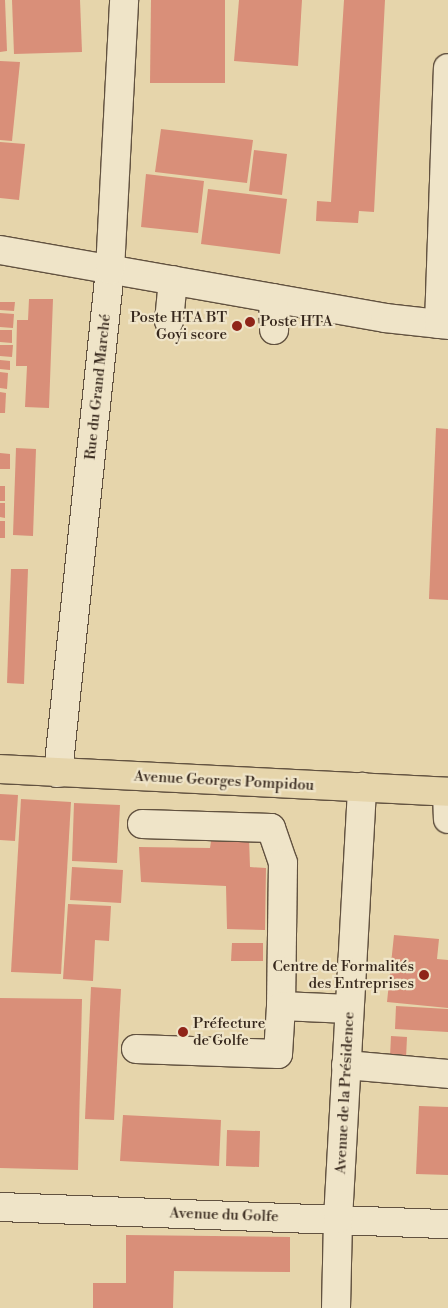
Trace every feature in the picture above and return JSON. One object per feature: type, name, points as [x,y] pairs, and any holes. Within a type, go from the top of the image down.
[{"type":"main road","name":"Avenue Georges Pompidou","points":[[0,769],[448,792]]},
{"type":"street","name":"Rue du Grand Marché","points":[[58,772],[110,270],[124,0]]},
{"type":"street","points":[[0,250],[385,318],[444,325],[448,68]]},
{"type":"street","points":[[169,321],[173,280]]},
{"type":"street","points":[[273,298],[274,330]]},
{"type":"street","name":"Avenue de la Présidence","points":[[336,1308],[338,1219],[362,787]]},
{"type":"street","points":[[448,792],[448,819]]},
{"type":"street","points":[[136,1048],[278,1054],[281,1006],[283,863],[271,828],[142,824]]},
{"type":"street","points":[[281,1006],[350,1009]]},
{"type":"street","points":[[346,1065],[448,1074]]},
{"type":"street","name":"Avenue du Golfe","points":[[0,1207],[448,1224]]},
{"type":"building","points":[[0,0],[5,0],[7,51],[0,52]]},
{"type":"building","points":[[12,0],[80,0],[82,52],[14,54]]},
{"type":"building","points":[[151,0],[225,0],[225,83],[150,83]]},
{"type":"building","points":[[239,0],[302,0],[298,66],[234,61]]},
{"type":"building","points":[[344,0],[385,0],[374,212],[359,211],[358,223],[316,221],[317,201],[331,202]]},
{"type":"building","points":[[0,61],[20,62],[12,141],[0,140]]},
{"type":"building","points":[[161,129],[253,140],[247,183],[155,172]]},
{"type":"building","points":[[0,142],[25,144],[19,200],[0,198]]},
{"type":"building","points":[[254,150],[287,154],[282,195],[249,191]]},
{"type":"building","points":[[146,174],[204,181],[198,233],[141,227]]},
{"type":"building","points":[[208,189],[287,199],[280,254],[201,244]]},
{"type":"building","points":[[29,299],[53,299],[49,408],[25,407],[27,366],[16,366],[17,320],[28,320]]},
{"type":"building","points":[[0,302],[15,302],[14,311],[0,310]]},
{"type":"building","points":[[0,313],[14,314],[13,328],[0,327]]},
{"type":"building","points":[[0,330],[12,330],[12,343],[0,342]]},
{"type":"building","points":[[0,345],[13,345],[12,357],[0,356]]},
{"type":"building","points":[[0,360],[10,361],[10,370],[0,369]]},
{"type":"building","points":[[0,372],[8,373],[7,389],[0,388]]},
{"type":"building","points":[[0,392],[6,393],[5,413],[0,413]]},
{"type":"building","points":[[436,428],[448,429],[448,600],[429,599]]},
{"type":"building","points":[[16,448],[36,449],[33,536],[13,535]]},
{"type":"building","points":[[0,453],[10,454],[10,469],[0,469]]},
{"type":"building","points":[[0,486],[5,486],[5,501],[0,501]]},
{"type":"building","points":[[0,503],[5,503],[5,518],[0,517]]},
{"type":"building","points":[[0,521],[5,521],[5,538],[0,538]]},
{"type":"building","points":[[11,569],[28,569],[24,684],[7,683]]},
{"type":"building","points":[[0,794],[18,795],[15,841],[0,840]]},
{"type":"building","points":[[21,799],[71,802],[61,974],[11,972]]},
{"type":"building","points":[[74,803],[120,805],[117,863],[72,861]]},
{"type":"building","points":[[249,838],[250,867],[266,868],[265,930],[227,929],[226,886],[141,882],[139,847],[210,848],[211,841]]},
{"type":"building","points":[[72,867],[123,870],[121,903],[70,900]]},
{"type":"building","points":[[68,904],[111,906],[109,941],[95,940],[93,981],[63,979]]},
{"type":"building","points":[[394,935],[439,939],[437,959],[448,960],[448,1008],[387,1002]]},
{"type":"building","points":[[232,943],[263,943],[263,961],[231,961]]},
{"type":"building","points":[[91,987],[121,989],[114,1120],[85,1119]]},
{"type":"building","points":[[0,998],[82,999],[78,1170],[0,1168]]},
{"type":"building","points":[[396,1006],[448,1009],[448,1032],[395,1029]]},
{"type":"building","points":[[391,1036],[407,1037],[406,1058],[390,1057]]},
{"type":"building","points":[[419,1106],[448,1107],[448,1175],[416,1174]]},
{"type":"building","points":[[123,1115],[221,1120],[219,1166],[120,1161]]},
{"type":"building","points":[[227,1130],[260,1131],[259,1167],[226,1166]]},
{"type":"building","points":[[126,1235],[290,1237],[290,1272],[174,1271],[173,1308],[93,1308],[93,1283],[126,1283]]},
{"type":"place","name":"Poste HTA","points":[[250,322]]},
{"type":"place","name":"Poste HTA BT Goyi score","points":[[237,326]]},
{"type":"place","name":"Centre de Formalités des Entreprises","points":[[424,975]]},
{"type":"place","name":"Préfecture de Golfe","points":[[183,1032]]}]
